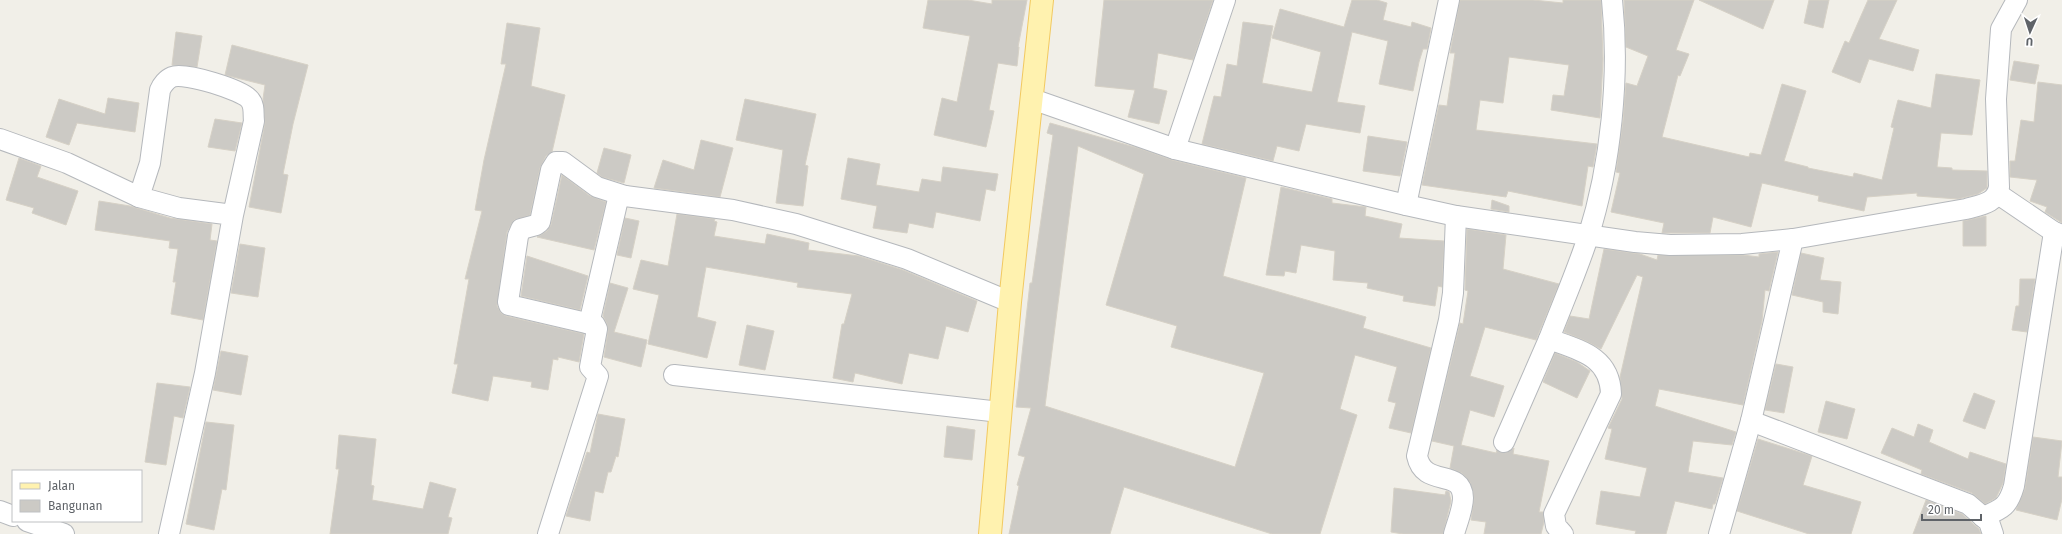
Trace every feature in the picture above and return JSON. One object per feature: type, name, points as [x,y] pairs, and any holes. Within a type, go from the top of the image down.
[{"type":"main road","points":[[990,534],[1010,302],[1042,0]]},
{"type":"street","points":[[1175,148],[1225,0]]},
{"type":"street","points":[[1406,205],[1449,0]]},
{"type":"street","points":[[1504,442],[1549,339],[1588,236],[1601,186],[1609,131],[1614,50],[1612,0]]},
{"type":"street","points":[[1032,99],[1175,148],[1456,216],[1588,236],[1670,244],[1742,244],[1792,239],[1966,209],[1992,201],[1998,194],[1999,187],[1996,99],[2001,29],[2017,0]]},
{"type":"street","points":[[139,197],[150,163],[161,87],[172,77],[188,76],[240,92],[247,97],[252,104],[254,121],[252,134],[233,215],[205,373],[169,534]]},
{"type":"street","points":[[0,139],[67,164],[139,197],[179,208],[233,215]]},
{"type":"street","points":[[548,534],[581,424],[598,376],[590,367],[597,328],[595,325],[509,305],[508,302],[518,236],[521,229],[536,225],[540,222],[551,170],[556,162],[563,162],[592,184],[625,196],[733,210],[796,224],[908,259],[1010,302]]},
{"type":"street","points":[[1983,517],[2006,505],[2010,499],[2014,486],[2058,234],[1998,194]]},
{"type":"street","points":[[588,324],[618,199],[625,196]]},
{"type":"street","points":[[1454,534],[1463,500],[1462,492],[1457,484],[1449,478],[1428,474],[1422,469],[1417,456],[1449,320],[1453,293],[1456,216]]},
{"type":"street","points":[[1719,534],[1751,421],[1792,239]]},
{"type":"street","points":[[1549,339],[1586,353],[1598,361],[1604,369],[1610,383],[1609,402],[1554,514],[1556,526],[1563,534]]},
{"type":"street","points":[[674,375],[1000,412]]},
{"type":"street","points":[[1751,421],[1968,504],[1989,522],[1993,534]]},
{"type":"street","points":[[0,511],[12,516]]},
{"type":"street","points":[[30,522],[64,534]]},
{"type":"building","points":[[928,0],[968,0],[992,4],[992,0],[1027,0],[1018,47],[1017,66],[998,63],[989,110],[994,111],[986,147],[934,135],[942,98],[957,102],[970,36],[923,28]]},
{"type":"building","points":[[1104,0],[1213,0],[1193,60],[1158,53],[1153,88],[1167,91],[1159,124],[1128,117],[1135,90],[1095,86]]},
{"type":"building","points":[[1352,0],[1377,0],[1387,3],[1383,20],[1411,27],[1412,22],[1431,28],[1427,49],[1423,49],[1419,62],[1413,91],[1379,84],[1388,41],[1352,32],[1337,102],[1365,106],[1360,133],[1306,124],[1299,151],[1277,146],[1273,161],[1202,144],[1214,96],[1221,97],[1227,64],[1237,66],[1243,22],[1273,26],[1262,83],[1312,92],[1321,52],[1272,38],[1280,9],[1344,27]]},
{"type":"building","points":[[1460,0],[1533,0],[1563,3],[1563,0],[1601,0],[1603,59],[1600,118],[1551,110],[1553,95],[1564,96],[1569,65],[1509,57],[1503,103],[1480,100],[1476,130],[1597,144],[1593,167],[1588,166],[1582,206],[1508,191],[1506,197],[1422,185],[1439,105],[1447,106],[1455,53],[1450,53]]},
{"type":"building","points":[[1624,0],[1694,0],[1676,50],[1689,54],[1680,76],[1678,75],[1662,137],[1749,157],[1750,153],[1761,155],[1782,84],[1806,91],[1784,161],[1808,168],[1853,177],[1854,173],[1882,180],[1894,128],[1891,127],[1898,100],[1931,108],[1936,74],[1980,80],[1972,135],[1941,133],[1937,167],[1952,168],[1952,170],[1987,171],[1987,188],[1978,194],[1958,199],[1917,196],[1917,193],[1867,197],[1864,211],[1818,201],[1819,196],[1762,183],[1751,227],[1713,217],[1710,233],[1662,233],[1664,223],[1611,212],[1620,173],[1616,172],[1623,121],[1626,83],[1637,86],[1648,56],[1626,47]]},
{"type":"building","points":[[1699,0],[1774,0],[1763,29]]},
{"type":"building","points":[[1809,0],[1829,0],[1823,28],[1804,23]]},
{"type":"building","points":[[1868,0],[1897,0],[1879,39],[1919,50],[1913,71],[1869,59],[1860,83],[1832,72],[1845,41],[1849,43]]},
{"type":"building","points":[[507,23],[540,28],[531,86],[565,95],[552,152],[546,156],[540,168],[530,215],[514,220],[507,232],[497,306],[501,313],[506,316],[584,334],[579,362],[558,357],[558,360],[553,359],[548,390],[531,387],[532,382],[493,376],[488,401],[452,393],[458,364],[454,364],[469,279],[465,279],[482,211],[475,210],[484,160],[506,64],[501,64]]},
{"type":"building","points":[[176,32],[202,36],[197,67],[172,65]]},
{"type":"building","points":[[232,45],[308,65],[293,124],[283,174],[288,175],[281,213],[249,207],[265,123],[263,99],[265,85],[225,75]]},
{"type":"building","points":[[2014,61],[2039,65],[2035,84],[2010,80]]},
{"type":"building","points":[[2038,82],[2062,85],[2062,223],[2045,212],[2047,207],[2030,201],[2037,180],[2010,177],[2010,161],[2015,161],[2021,120],[2034,122]]},
{"type":"building","points":[[108,98],[139,103],[135,132],[77,123],[69,145],[46,137],[59,99],[105,114]]},
{"type":"building","points":[[745,99],[816,114],[805,165],[808,166],[803,206],[776,203],[783,150],[736,140]]},
{"type":"building","points":[[215,119],[242,123],[235,151],[208,147]]},
{"type":"building","points":[[1050,123],[1138,148],[1172,160],[1246,178],[1223,276],[1366,317],[1363,328],[1431,348],[1411,433],[1389,428],[1396,403],[1388,401],[1397,367],[1355,355],[1340,409],[1357,415],[1320,534],[1272,534],[1124,487],[1110,534],[1009,534],[1019,486],[1017,485],[1025,457],[1018,455],[1031,408],[1016,407],[1030,283],[1032,283],[1053,135],[1047,133]],"holes":[[[1078,146],[1144,174],[1106,305],[1177,326],[1171,347],[1264,373],[1235,467],[1045,406]]]},
{"type":"building","points":[[1368,136],[1407,142],[1400,176],[1363,171]]},
{"type":"building","points":[[701,140],[733,148],[720,197],[654,188],[663,160],[694,170]]},
{"type":"building","points":[[604,148],[631,155],[624,183],[602,177],[597,173]]},
{"type":"building","points":[[19,158],[41,166],[37,177],[78,191],[66,225],[32,213],[34,208],[6,200]]},
{"type":"building","points":[[848,158],[880,164],[876,185],[919,192],[922,179],[941,182],[943,167],[998,174],[995,191],[986,189],[980,221],[936,212],[933,228],[909,223],[907,233],[873,228],[877,206],[841,199]]},
{"type":"building","points":[[562,175],[590,196],[606,202],[594,250],[537,237],[547,231],[551,225]]},
{"type":"building","points":[[1281,187],[1332,199],[1332,203],[1366,207],[1365,216],[1402,224],[1399,238],[1444,241],[1442,287],[1438,286],[1435,306],[1403,301],[1404,296],[1367,288],[1368,283],[1333,280],[1335,251],[1301,245],[1296,273],[1285,271],[1284,276],[1266,275]]},
{"type":"building","points":[[1492,200],[1509,206],[1509,212],[1491,209]]},
{"type":"building","points":[[99,201],[130,206],[170,218],[212,224],[210,240],[217,241],[203,320],[171,314],[176,282],[173,282],[178,249],[169,248],[170,241],[95,230]]},
{"type":"building","points":[[677,214],[715,219],[714,221],[717,222],[714,236],[765,244],[767,234],[809,243],[808,250],[859,256],[903,270],[977,301],[968,332],[946,326],[938,359],[909,353],[902,384],[855,373],[853,382],[833,378],[842,324],[844,324],[852,294],[797,287],[798,283],[706,267],[697,317],[716,322],[707,358],[648,344],[659,295],[633,289],[641,260],[668,266]]},
{"type":"building","points":[[1986,216],[1986,246],[1963,246],[1963,221]]},
{"type":"building","points":[[625,218],[639,221],[631,258],[617,255]]},
{"type":"building","points":[[1467,229],[1506,235],[1503,269],[1559,284],[1536,340],[1485,327],[1470,376],[1504,386],[1494,417],[1470,410],[1461,445],[1496,453],[1497,450],[1506,453],[1514,448],[1513,454],[1549,461],[1539,512],[1543,512],[1544,522],[1541,534],[1484,534],[1486,522],[1471,520],[1474,499],[1470,482],[1462,473],[1450,468],[1454,446],[1432,441],[1460,323],[1463,324],[1468,291],[1465,290]]},
{"type":"building","points":[[240,244],[265,248],[258,297],[231,293]]},
{"type":"building","points":[[1604,249],[1640,254],[1657,260],[1658,255],[1743,255],[1759,257],[1759,254],[1778,252],[1769,291],[1765,290],[1762,321],[1743,405],[1659,389],[1655,406],[1736,432],[1732,445],[1693,441],[1688,472],[1723,478],[1712,509],[1675,501],[1666,534],[1635,534],[1636,531],[1596,524],[1601,491],[1640,497],[1647,468],[1605,459],[1612,429],[1608,428],[1622,399],[1620,377],[1643,277],[1637,275],[1601,349],[1564,332],[1570,316],[1589,319]]},
{"type":"building","points":[[1801,253],[1824,258],[1820,280],[1841,282],[1838,314],[1823,312],[1823,302],[1792,295]]},
{"type":"building","points":[[527,256],[588,276],[580,310],[521,296]]},
{"type":"building","points":[[2020,279],[2035,279],[2027,332],[2012,330],[2016,306],[2019,306]]},
{"type":"building","points":[[610,283],[628,288],[614,332],[647,340],[641,367],[604,357],[608,331],[607,324],[603,316]]},
{"type":"building","points":[[747,325],[774,331],[765,370],[739,365]]},
{"type":"building","points":[[221,351],[248,356],[241,395],[213,390]]},
{"type":"building","points":[[1555,353],[1577,362],[1590,371],[1577,398],[1543,382]]},
{"type":"building","points":[[1776,364],[1793,367],[1784,413],[1765,410]]},
{"type":"building","points":[[157,383],[190,387],[183,418],[174,416],[166,465],[145,462]]},
{"type":"building","points":[[1974,393],[1995,401],[1985,429],[1963,421]]},
{"type":"building","points":[[1826,401],[1855,409],[1847,439],[1818,432]]},
{"type":"building","points":[[598,414],[625,419],[618,457],[616,456],[611,472],[608,472],[603,493],[595,491],[590,521],[566,516],[587,452],[590,453]]},
{"type":"building","points":[[206,422],[234,425],[226,490],[222,489],[214,530],[186,524]]},
{"type":"building","points":[[1918,424],[1933,430],[1929,442],[1968,459],[1970,452],[2006,464],[2003,483],[1996,498],[1985,504],[1972,493],[1921,474],[1922,470],[1881,453],[1892,428],[1914,437]]},
{"type":"building","points":[[947,426],[975,430],[972,460],[944,457]]},
{"type":"building","points":[[339,435],[376,439],[371,485],[374,486],[372,500],[423,509],[430,482],[456,489],[448,517],[452,518],[448,534],[330,534],[339,469],[336,469]]},
{"type":"building","points":[[2033,437],[2062,441],[2058,477],[2062,477],[2062,499],[2057,520],[2016,510],[2025,489]]},
{"type":"building","points":[[1758,439],[1812,456],[1803,485],[1861,502],[1851,534],[1809,534],[1737,511]]},
{"type":"building","points":[[1394,488],[1445,495],[1446,491],[1449,492],[1451,501],[1443,534],[1403,534],[1391,532]]},
{"type":"building","points":[[1926,500],[1962,514],[1979,529],[1981,534],[1913,534]]}]
